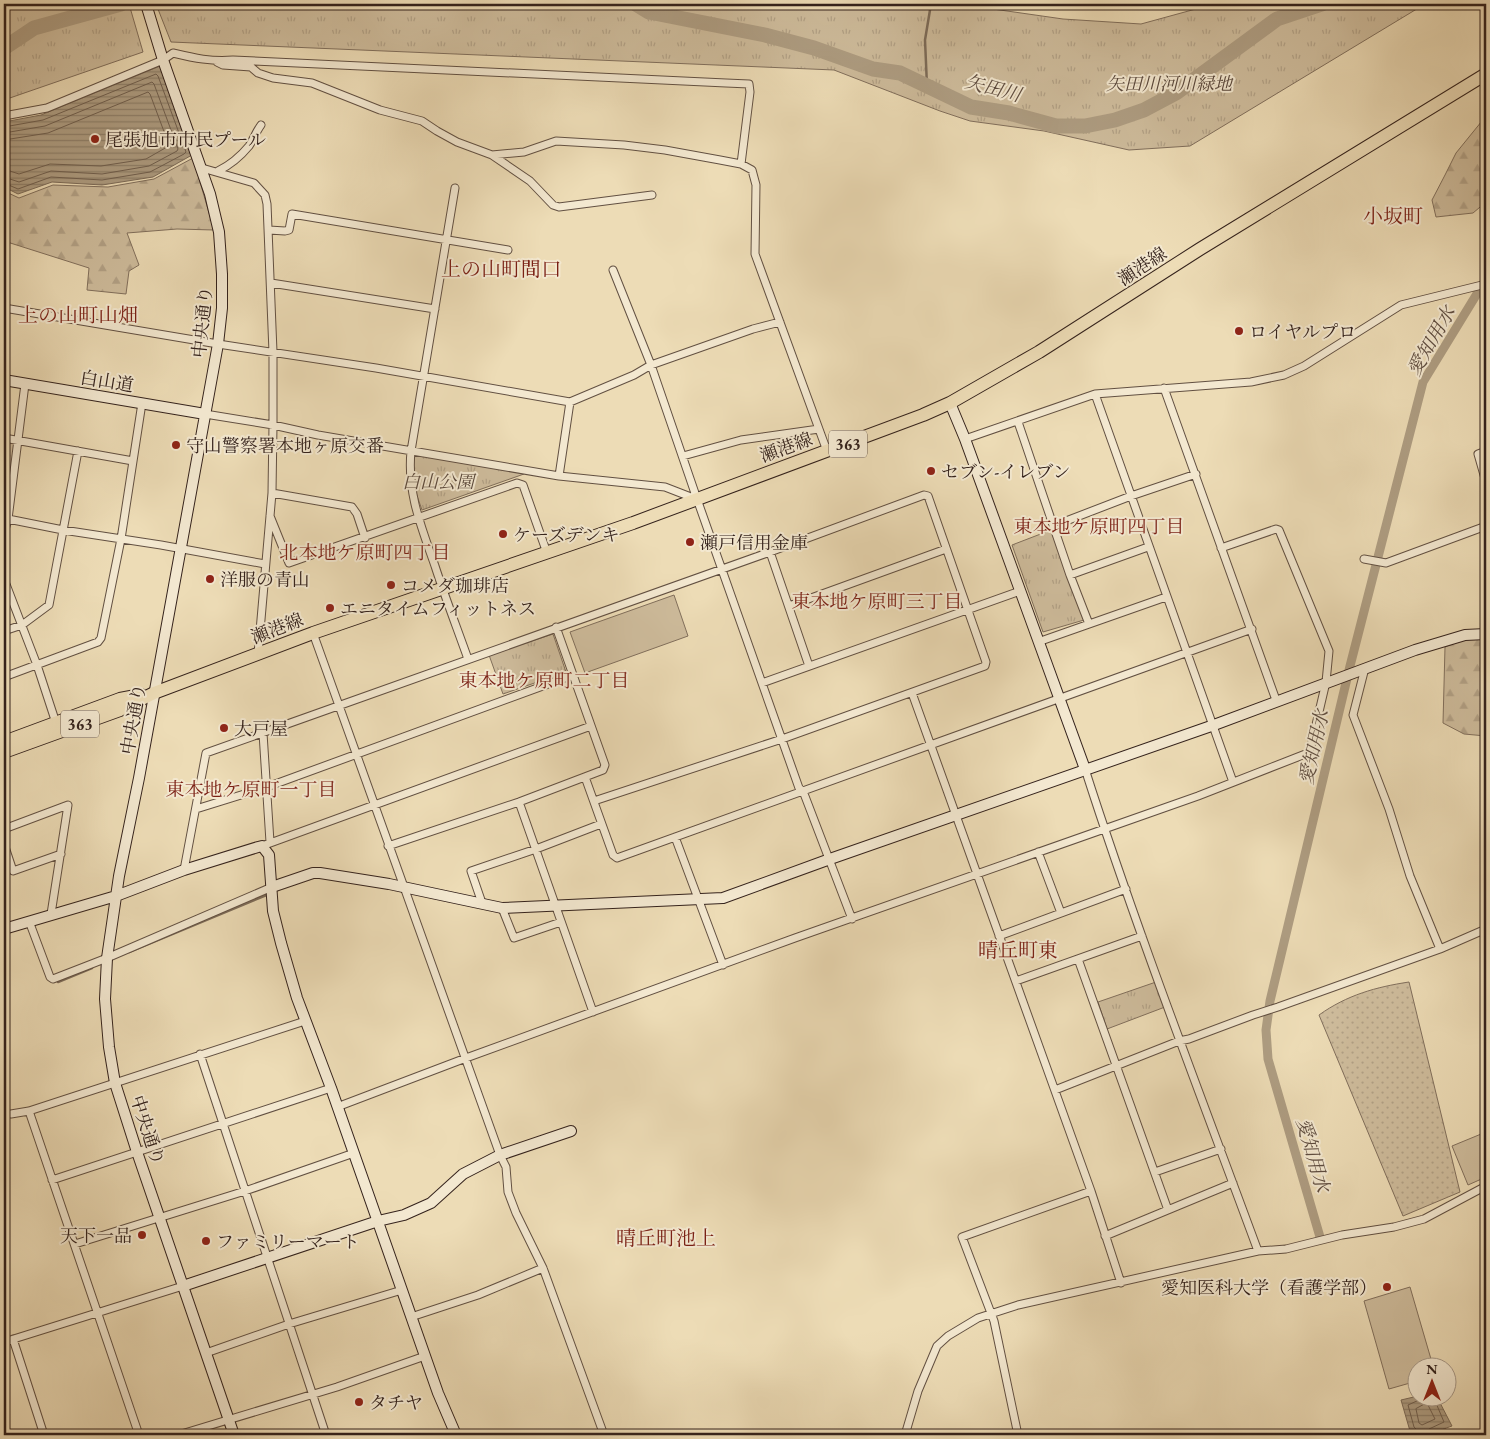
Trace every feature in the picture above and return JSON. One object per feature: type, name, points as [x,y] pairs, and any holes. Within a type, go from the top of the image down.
[{"type":"highway","name":"瀬港線","points":[[4,752],[120,710],[154,693],[313,633],[547,553],[923,416],[950,403],[1039,352],[1200,249],[1486,74]]},
{"type":"highway","name":"瀬港線","points":[[4,742],[120,699],[154,693]]},
{"type":"street","name":"中央通り","points":[[146,4],[163,60],[202,168],[219,232],[222,274],[221,327],[116,896],[107,958],[106,1018],[110,1059],[115,1083],[234,1435]]},
{"type":"street","points":[[4,116],[47,108],[163,60],[173,53],[202,61],[217,62],[243,61],[749,84],[750,92],[741,164]]},
{"type":"street","points":[[217,62],[223,66],[251,67],[258,73],[273,78],[312,83],[380,110],[422,121],[437,132],[492,156],[530,181],[553,205],[559,207],[652,195]]},
{"type":"street","points":[[218,171],[229,166],[241,156],[250,145],[261,125]]},
{"type":"street","points":[[492,156],[524,152],[556,141],[624,145],[665,150],[741,164],[752,170],[756,185],[756,254],[826,451]]},
{"type":"street","points":[[202,168],[218,171],[260,187],[268,204],[273,352],[272,493],[258,654]]},
{"type":"street","points":[[455,188],[411,451],[411,490],[418,519],[468,659]]},
{"type":"street","points":[[269,230],[289,230],[292,214],[508,250]]},
{"type":"street","points":[[614,270],[651,365],[799,788],[803,791],[852,919]]},
{"type":"street","points":[[270,283],[435,309]]},
{"type":"street","points":[[965,439],[1095,394],[1251,382],[1284,375],[1304,366],[1401,306],[1486,284]]},
{"type":"street","points":[[4,308],[424,376],[570,402],[634,375],[651,365],[753,329],[780,322]]},
{"type":"street","name":"白山道","points":[[4,380],[205,414]]},
{"type":"street","points":[[4,533],[8,519],[25,384]]},
{"type":"street","points":[[1164,388],[1276,700]]},
{"type":"street","points":[[1095,394],[1233,782]]},
{"type":"street","points":[[559,476],[570,402]]},
{"type":"street","points":[[4,677],[98,642],[101,638],[121,539],[142,403]]},
{"type":"street","points":[[950,403],[965,439],[1084,769],[1179,1041],[1258,1250]]},
{"type":"street","points":[[205,414],[273,425],[318,436],[559,476],[665,487],[697,499]]},
{"type":"street","points":[[1018,422],[1070,575],[1089,624]]},
{"type":"street","points":[[683,456],[741,440],[818,429]]},
{"type":"street","points":[[4,438],[133,462]]},
{"type":"street","points":[[4,631],[22,625],[50,605],[78,451]]},
{"type":"street","points":[[1486,451],[1478,454],[1486,482]]},
{"type":"street","points":[[1053,526],[1131,496],[1196,474]]},
{"type":"street","points":[[269,514],[289,563],[366,538],[517,483],[523,485],[547,553]]},
{"type":"street","points":[[272,493],[352,507],[366,538]]},
{"type":"street","points":[[184,870],[206,753],[770,552],[924,495],[928,496],[969,610],[986,662],[985,666],[782,739],[594,801]]},
{"type":"street","points":[[8,519],[265,564]]},
{"type":"street","points":[[1364,559],[1386,563],[1486,526]]},
{"type":"street","points":[[337,1107],[723,965],[1198,796],[1308,753],[1326,682],[1329,651],[1279,530],[1276,529],[1221,548]]},
{"type":"street","points":[[1070,575],[1148,547]]},
{"type":"street","points":[[789,606],[946,549]]},
{"type":"street","points":[[770,552],[809,666]]},
{"type":"street","points":[[4,580],[37,665],[56,722]]},
{"type":"street","points":[[762,683],[1020,591]]},
{"type":"street","points":[[1038,642],[1166,597]]},
{"type":"street","points":[[388,846],[518,802],[603,770],[605,765],[556,627]]},
{"type":"street","points":[[585,777],[613,855],[617,858],[1252,629]]},
{"type":"street","points":[[313,633],[388,846],[500,1155],[506,1166],[508,1192],[516,1214],[543,1268],[604,1435]]},
{"type":"street","points":[[29,921],[51,978],[107,958],[272,887],[313,873],[404,888],[502,908],[722,898],[1084,769],[1214,725],[1337,678],[1451,639],[1465,635],[1486,634]]},
{"type":"street","points":[[1361,670],[1352,716],[1389,809],[1410,876],[1440,949]]},
{"type":"street","points":[[196,809],[267,787],[573,675]]},
{"type":"street","points":[[912,692],[1092,1191],[1105,1236],[1122,1283]]},
{"type":"street","points":[[4,929],[116,896],[184,870],[266,844],[374,806],[591,726]]},
{"type":"street","points":[[263,733],[267,787],[266,844],[270,855],[273,911],[281,944],[305,1021],[331,1088],[438,1393],[456,1435]]},
{"type":"street","points":[[518,802],[593,1012]]},
{"type":"street","points":[[4,829],[68,805],[51,914]]},
{"type":"street","points":[[482,903],[471,871],[601,824]]},
{"type":"street","points":[[674,837],[723,965]]},
{"type":"street","points":[[4,844],[13,871],[61,854]]},
{"type":"street","points":[[1038,852],[1061,913]]},
{"type":"street","points":[[999,936],[1126,889]]},
{"type":"street","points":[[502,908],[514,938],[561,922]]},
{"type":"street","points":[[1054,1090],[1179,1041],[1190,1039],[1440,949],[1486,929]]},
{"type":"street","points":[[1016,981],[1142,936]]},
{"type":"street","points":[[1078,959],[1168,1210]]},
{"type":"street","points":[[11,1114],[29,1111],[305,1021]]},
{"type":"street","points":[[200,1054],[326,1435]]},
{"type":"street","points":[[52,1180],[331,1088]]},
{"type":"street","points":[[29,1111],[139,1435]]},
{"type":"street","points":[[4,1342],[183,1286],[378,1221],[404,1215],[431,1203],[463,1174],[500,1155],[571,1131]]},
{"type":"street","points":[[1155,1172],[1221,1150]]},
{"type":"street","points":[[75,1244],[245,1191],[354,1153]]},
{"type":"street","points":[[1105,1236],[1233,1183]]},
{"type":"street","points":[[905,1435],[918,1391],[937,1346],[948,1336],[970,1322],[990,1313],[1258,1250],[1286,1248],[1342,1235],[1394,1227],[1424,1219],[1486,1186]]},
{"type":"street","points":[[1018,1435],[994,1321],[962,1237],[1092,1191]]},
{"type":"street","points":[[411,1317],[478,1295],[543,1268]]},
{"type":"street","points":[[206,1353],[289,1324],[402,1290]]},
{"type":"street","points":[[13,1339],[44,1435]]},
{"type":"street","points":[[178,1435],[398,1367],[425,1356]]},
{"type":"green space","points":[[4,4],[129,4],[143,52],[4,100]]},
{"type":"green space","name":"矢田川河川緑地","points":[[156,4],[958,4],[1063,19],[1141,24],[1214,4],[1425,4],[1190,146],[1129,150],[1044,131],[970,121],[834,70],[171,42]]},
{"type":"green space","points":[[1486,116],[1486,202],[1473,213],[1436,217],[1432,200],[1456,153]]},
{"type":"green space","points":[[193,158],[214,230],[177,229],[127,233],[139,265],[129,271],[126,294],[87,290],[89,268],[4,241],[4,191],[19,198],[53,185],[108,187],[154,179]]},
{"type":"green space","points":[[4,438],[18,440],[4,533]]},
{"type":"green space","name":"白山公園","points":[[413,454],[523,472],[524,474],[422,510],[415,490]]},
{"type":"green space","points":[[1051,530],[1084,620],[1043,632],[1012,545]]},
{"type":"green space","points":[[674,595],[688,636],[585,673],[570,632]]},
{"type":"green space","points":[[553,634],[566,672],[503,694],[489,655]]},
{"type":"green space","points":[[1486,638],[1486,736],[1464,734],[1443,723],[1445,647],[1465,639]]},
{"type":"green space","points":[[1156,982],[1165,1007],[1107,1029],[1098,1002]]},
{"type":"green space","points":[[1409,982],[1460,1192],[1403,1216],[1319,1015],[1351,997],[1385,986]]},
{"type":"green space","points":[[1486,1132],[1486,1177],[1468,1185],[1452,1146]]},
{"type":"green space","points":[[1410,1287],[1430,1356],[1408,1356],[1408,1384],[1389,1389],[1364,1301]]},
{"type":"water","name":"尾張旭市市民プール","points":[[160,66],[192,155],[153,177],[102,185],[52,182],[18,194],[4,187],[4,122],[41,115]]},
{"type":"water","points":[[1408,1398],[1408,1406],[1442,1406],[1452,1426],[1426,1434],[1410,1431],[1401,1400]]},
{"type":"waterway","name":"矢田川","points":[[4,48],[34,28],[121,4]]},
{"type":"waterway","name":"矢田川","points":[[636,4],[649,12],[765,35],[814,48],[873,69],[900,73],[971,107],[1009,113],[1056,126],[1085,126],[1115,120],[1144,110],[1176,93],[1277,19],[1322,4]]},
{"type":"waterway","points":[[927,86],[925,40],[931,4]]},
{"type":"waterway","name":"愛知用水","points":[[1320,1237],[1268,1059],[1266,1030],[1270,1001],[1350,666],[1423,382],[1486,279]]},
{"type":"waterway","points":[[129,952],[269,894]]},
{"type":"waterway","points":[[58,982],[92,968]]},
{"type":"place","name":"尾張旭市市民プール","points":[[95,139]]},
{"type":"place","name":"ロイヤルプロ","points":[[1239,331]]},
{"type":"place","name":"守山警察署本地ヶ原交番","points":[[176,445]]},
{"type":"place","name":"セブン-イレブン","points":[[931,471]]},
{"type":"place","name":"ケーズデンキ","points":[[503,534]]},
{"type":"place","name":"瀬戸信用金庫","points":[[690,542]]},
{"type":"place","name":"洋服の青山","points":[[210,579]]},
{"type":"place","name":"コメダ珈琲店","points":[[391,585]]},
{"type":"place","name":"エニタイムフィットネス","points":[[330,608]]},
{"type":"place","name":"大戸屋","points":[[224,728]]},
{"type":"place","name":"天下一品","points":[[142,1235]]},
{"type":"place","name":"ファミリーマート","points":[[206,1241]]},
{"type":"place","name":"愛知医科大学（看護学部）","points":[[1387,1287]]},
{"type":"place","name":"タチヤ","points":[[359,1402]]},
{"type":"district","name":"小坂町","points":[[1393,216]]},
{"type":"district","name":"上の山町間口","points":[[501,269]]},
{"type":"district","name":"上の山町山畑","points":[[78,315]]},
{"type":"district","name":"東本地ケ原町四丁目","points":[[1099,526]]},
{"type":"district","name":"北本地ケ原町四丁目","points":[[365,552]]},
{"type":"district","name":"東本地ケ原町三丁目","points":[[877,601]]},
{"type":"district","name":"東本地ケ原町二丁目","points":[[544,680]]},
{"type":"district","name":"東本地ケ原町一丁目","points":[[251,789]]},
{"type":"district","name":"晴丘町東","points":[[1018,950]]},
{"type":"district","name":"晴丘町池上","points":[[666,1238]]}]
